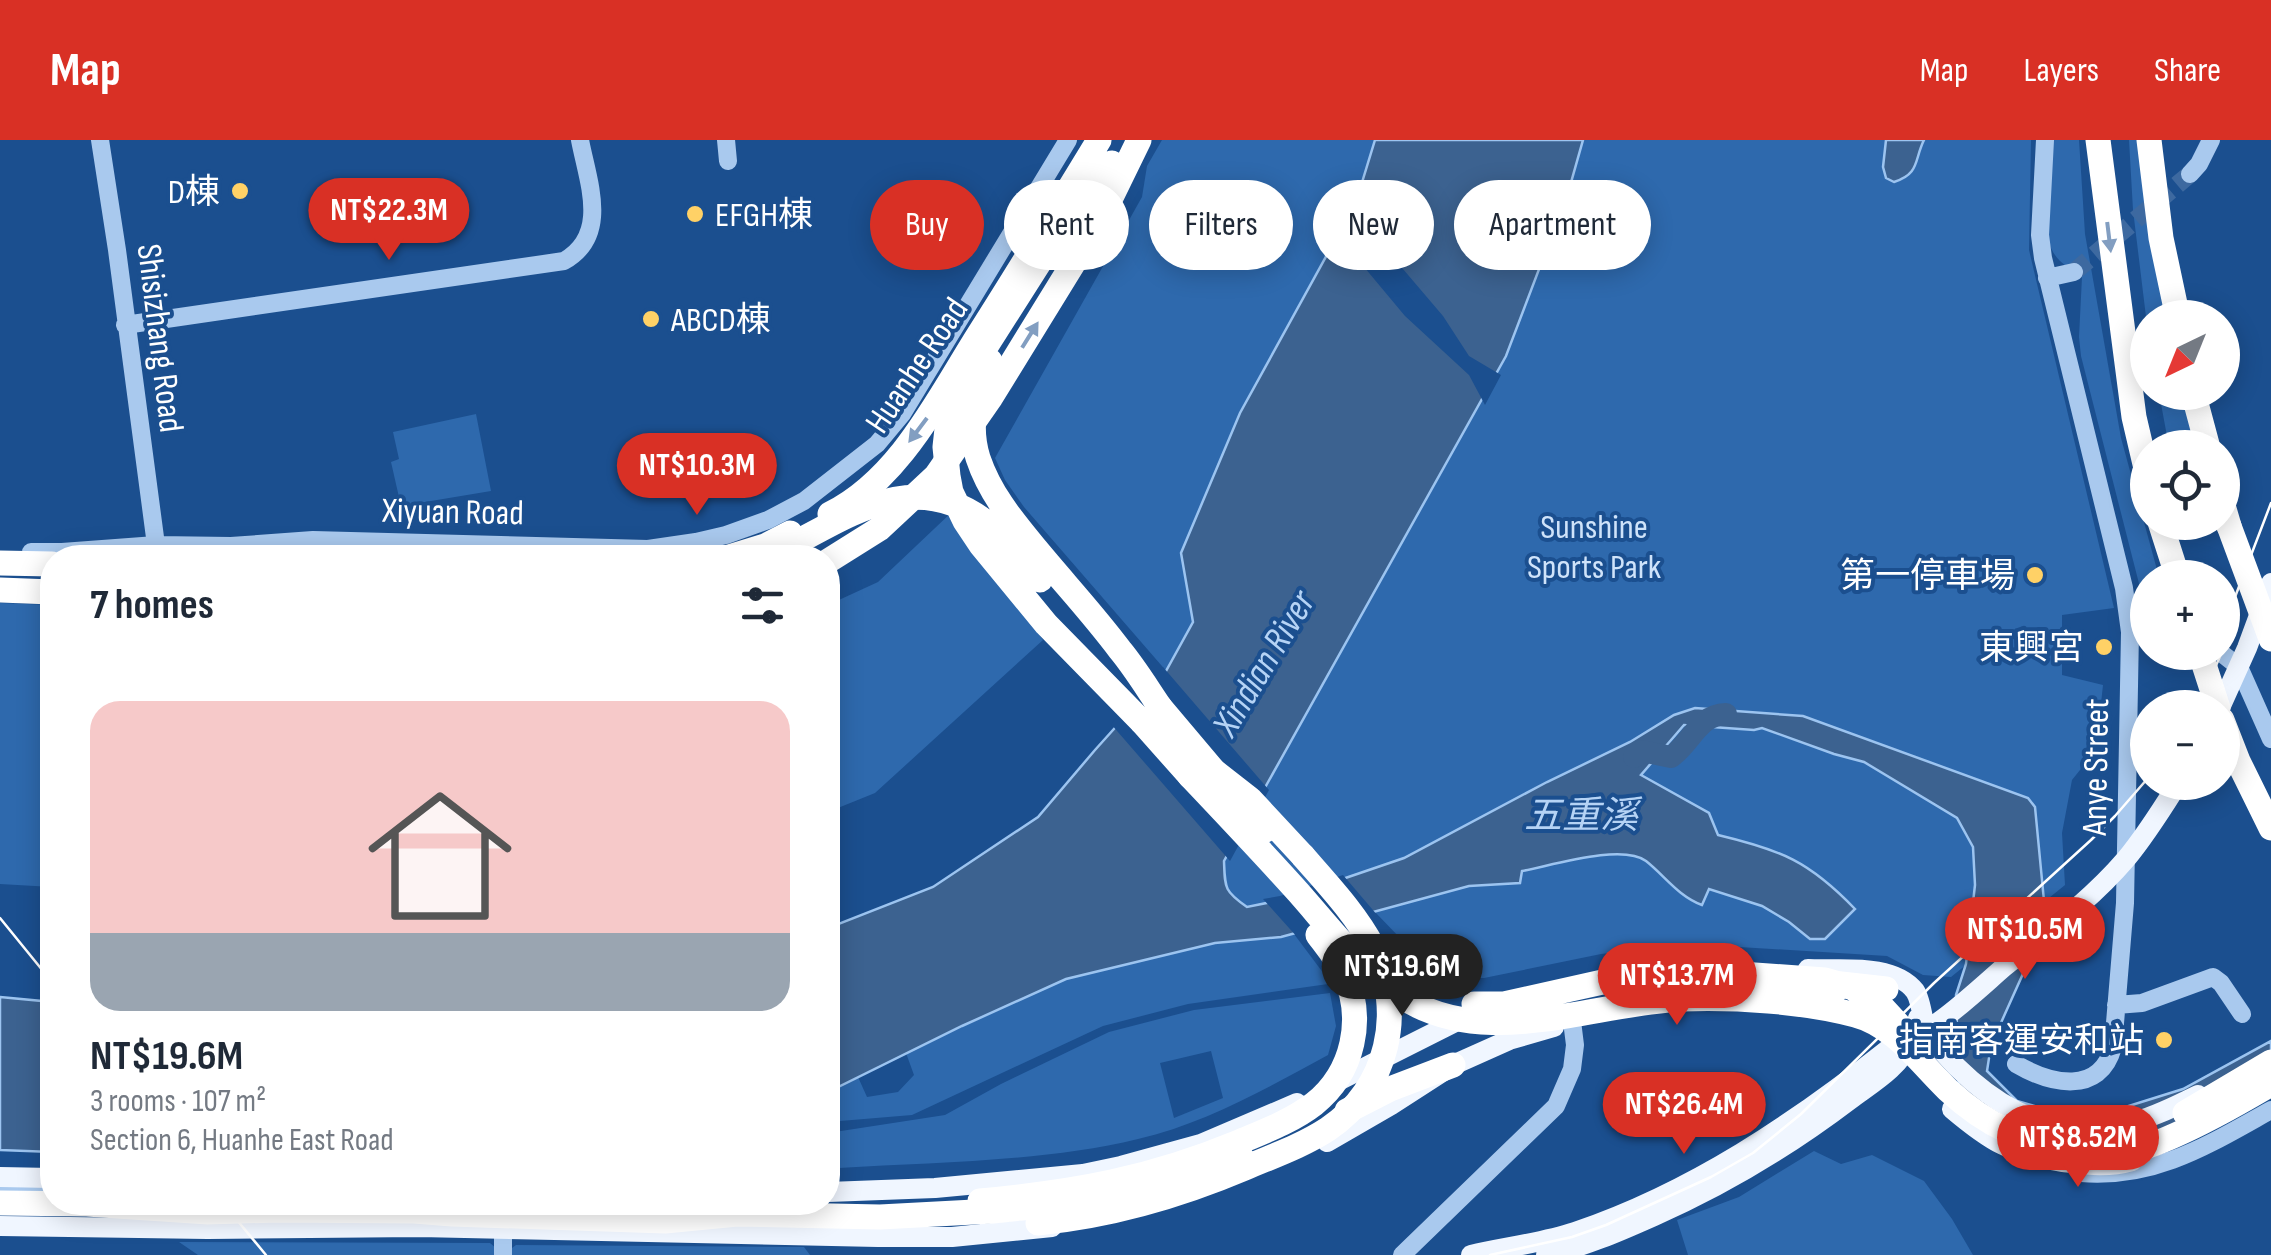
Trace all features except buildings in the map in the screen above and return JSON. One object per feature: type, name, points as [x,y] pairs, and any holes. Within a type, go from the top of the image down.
[{"type":"highway","name":"Huanhe Road","points":[[766,545],[839,510],[876,483],[941,399],[1099,140]]},
{"type":"highway","points":[[1093,180],[1116,140]]},
{"type":"highway","points":[[1099,180],[1127,140]]},
{"type":"highway","points":[[1120,180],[1139,140]]},
{"type":"highway","points":[[1126,180],[1152,140]]},
{"type":"highway","points":[[2098,140],[2137,430]]},
{"type":"highway","points":[[2149,140],[2161,238],[2174,300]]},
{"type":"highway","points":[[1038,270],[962,384],[948,420],[945,447],[951,492],[981,545],[1046,624],[1151,714]]},
{"type":"highway","points":[[1041,270],[979,388],[974,416],[977,455],[996,498],[1121,650],[1151,714]]},
{"type":"highway","points":[[840,553],[878,529],[936,476],[991,397],[1069,270]]},
{"type":"highway","points":[[791,545],[877,502],[923,496],[970,511],[990,526],[1126,676],[1151,714]]},
{"type":"highway","points":[[811,545],[889,509],[928,508],[952,514],[973,526],[1010,560],[1151,714],[1267,857],[1346,946],[1392,990],[1439,1015],[1482,1022],[1506,1012],[1694,985],[1886,989]]},
{"type":"highway","points":[[2235,540],[2271,639]]},
{"type":"highway","points":[[0,562],[40,564]]},
{"type":"highway","points":[[0,590],[40,592]]},
{"type":"highway","points":[[2240,765],[2271,828]]},
{"type":"highway","points":[[840,1198],[891,1205],[980,1202],[1093,1187],[1155,1173],[1198,1158],[1297,1116],[1331,1088],[1344,1068],[1355,1026],[1354,1006],[1343,971],[1316,932],[1222,822],[1202,773]]},
{"type":"highway","points":[[488,1215],[871,1232],[1038,1223],[1098,1214],[1184,1192],[1300,1145],[1328,1129],[1360,1100],[1380,1066],[1389,1036],[1390,1012],[1380,961],[1348,908],[1250,799],[1202,773]]},
{"type":"highway","points":[[1794,986],[1850,991],[1871,1000],[1914,1039]]},
{"type":"highway","points":[[1506,1012],[1537,1020],[1632,1004],[1730,999],[1860,1016],[1892,1034],[1948,1090],[1996,1126],[2020,1138],[2074,1151],[2114,1154],[2142,1148],[2271,1088]]},
{"type":"highway","points":[[2074,1151],[2153,1128],[2271,1060]]},
{"type":"highway","points":[[785,1215],[880,1217],[1100,1200],[1238,1159],[1287,1140],[1390,1088],[1460,1061]]},
{"type":"highway","points":[[0,1191],[40,1191]]},
{"type":"highway","points":[[0,1203],[40,1203]]},
{"type":"highway","points":[[420,1228],[450,1215]]},
{"type":"highway","points":[[665,1220],[725,1215]]},
{"type":"main road","points":[[2240,664],[2271,584]]},
{"type":"main road","points":[[1546,1255],[1611,1235],[1716,1187],[1792,1142],[1848,1091],[2097,890],[2126,859],[2167,800]]},
{"type":"main road","points":[[840,1192],[1084,1174],[1201,1144],[1268,1116],[1482,1009],[1544,987],[1634,968],[1708,963],[1879,972],[1916,992],[1914,1039]]},
{"type":"main road","points":[[1815,970],[1878,982],[1908,1000],[1926,1083],[1948,1106],[1991,1139],[2023,1155],[2074,1151]]},
{"type":"main road","points":[[0,1226],[208,1230],[355,1227],[952,1237],[1042,1229],[1156,1207],[1280,1162],[1326,1142],[1392,1105],[1460,1061],[1509,1040],[1572,1021],[1668,1004],[1723,1002],[1854,1016],[1876,1031],[1914,1039],[1951,1059],[1994,1098],[2014,1109],[2042,1122],[2084,1128],[2136,1122],[2271,1060]]},
{"type":"main road","points":[[1451,1024],[1460,1061]]},
{"type":"main road","points":[[1926,1083],[1951,1059]]},
{"type":"main road","points":[[1471,1255],[1572,1233],[1675,1189],[1848,1091]]},
{"type":"main road","points":[[0,1177],[40,1178]]},
{"type":"street","name":"Shisizhang Road","points":[[100,140],[156,545]]},
{"type":"street","points":[[125,325],[564,261],[587,242],[591,228],[593,210],[580,140]]},
{"type":"street","points":[[726,140],[728,161]]},
{"type":"street","name":"Xiyuan Road","points":[[670,545],[726,535],[768,520],[804,501],[877,444],[902,414],[1068,140]]},
{"type":"street","name":"Anye Street","points":[[2044,140],[2040,236],[2047,278],[2130,605]]},
{"type":"street","points":[[2190,174],[2211,140]]},
{"type":"street","points":[[2047,278],[2074,272]]},
{"type":"street","name":"Xiyuan Road","points":[[244,545],[313,540],[499,545]]},
{"type":"street","name":"Xiyuan Road","points":[[0,552],[40,552]]},
{"type":"street","points":[[2240,669],[2271,739]]},
{"type":"street","name":"Anye Street","points":[[2016,1064],[2038,1074],[2078,1081],[2097,1075],[2110,1060],[2137,670]]},
{"type":"street","points":[[2116,1005],[2142,1003],[2213,977],[2242,1014]]},
{"type":"street","points":[[1402,1255],[1556,1106],[1572,1069],[1572,1021]]},
{"type":"street","points":[[2074,1151],[2066,1172],[2109,1176],[2155,1168],[2271,1110]]},
{"type":"street","points":[[0,1216],[208,1220],[331,1216],[355,1227]]},
{"type":"street","points":[[502,1255],[503,1230]]},
{"type":"green space","name":"Sunshine Sports Park","points":[[1162,140],[2031,140],[2029,250],[2114,608],[2062,615],[2062,675],[2103,685],[2096,750],[2072,780],[2062,833],[2065,885],[1951,977],[1923,975],[1887,956],[1690,944],[1601,954],[1484,978],[1456,978],[1432,971],[1374,911],[1282,900],[1247,907],[1229,895],[1224,861],[1266,786],[1024,507],[995,458],[1101,270],[1129,270],[1129,220],[1142,197],[1147,166]]},
{"type":"green space","points":[[2052,140],[2079,140],[2085,234],[2130,471],[2130,540],[2149,540],[2154,560],[2133,560],[2081,356],[2082,277],[2057,257],[2048,239]]},
{"type":"green space","points":[[2129,140],[2142,140],[2166,300],[2144,300]]},
{"type":"green space","points":[[2162,410],[2188,410],[2192,430],[2166,430]]},
{"type":"green space","points":[[476,414],[491,491],[401,506],[391,462],[399,459],[393,432]]},
{"type":"green space","points":[[953,511],[1043,640],[875,793],[840,807],[840,599],[878,582]]},
{"type":"green space","points":[[0,603],[40,605],[40,886],[0,884]]},
{"type":"green space","points":[[1294,934],[1328,984],[1188,1004],[1103,1026],[912,1115],[840,1121],[840,1086],[858,1077],[867,1097],[898,1092],[914,1075],[906,1053],[1066,979],[1215,943]]},
{"type":"green space","points":[[1330,993],[1336,1026],[1328,1055],[1236,1103],[1163,1132],[1102,1147],[1027,1157],[840,1168],[840,1131],[945,1115],[1109,1032],[1194,1010]],"holes":[[[1211,1051],[1223,1098],[1174,1118],[1160,1063]]]},
{"type":"green space","points":[[1814,1151],[1841,1164],[1872,1155],[1924,1181],[1973,1255],[1688,1255],[1677,1220],[1739,1197]]},
{"type":"green space","points":[[179,1242],[490,1243],[497,1249],[496,1255],[198,1255]]},
{"type":"green space","points":[[516,1245],[804,1247],[810,1255],[508,1255]]},
{"type":"water","name":"Xindian River","points":[[1375,140],[1583,140],[1572,180],[1454,180],[1454,270],[1539,270],[1506,356],[1224,861],[1230,893],[1247,907],[1281,900],[1404,858],[1630,742],[1674,715],[1695,708],[1803,716],[2028,798],[2035,807],[2044,901],[2026,967],[1991,1045],[1987,1071],[2017,1101],[2084,1120],[2183,1089],[2271,1041],[2271,1076],[2159,1144],[2076,1165],[1959,1094],[1956,995],[1966,964],[1975,885],[1973,847],[1957,818],[1864,762],[1762,728],[1684,725],[1641,775],[1709,813],[1718,835],[1777,852],[1823,879],[1855,909],[1825,939],[1810,939],[1762,906],[1709,889],[1702,905],[1635,856],[1585,857],[1522,871],[1520,883],[1469,886],[1281,937],[1215,943],[1066,979],[840,1086],[840,923],[933,887],[1038,817],[1166,671],[1193,622],[1181,553],[1240,413],[1319,270],[1434,270],[1434,180],[1363,180]]},
{"type":"water","points":[[1886,140],[1924,140],[1915,166],[1894,182],[1886,178],[1883,167]]},
{"type":"water","points":[[0,997],[40,1001],[40,1152],[0,1150]]},
{"type":"pier","points":[[1367,270],[1404,270],[1443,316],[1469,356],[1501,375],[1485,405],[1469,375],[1405,316]]},
{"type":"pier","points":[[1163,667],[1269,790],[1230,861],[1111,724]]},
{"type":"pier","points":[[1343,875],[1378,916],[1298,938],[1263,899],[1280,896]]},
{"type":"waterway","name":"五重溪","points":[[1634,757],[1642,751],[1671,757],[1702,724],[1726,714]]},
{"type":"tunnel","points":[[2074,272],[2190,174]]},
{"type":"tram line","points":[[2240,584],[2271,503]]},
{"type":"tram line","points":[[2205,690],[2214,670]]},
{"type":"tram line","points":[[1490,1255],[1572,1237],[1606,1225],[1711,1177],[1753,1153],[1801,1114],[2130,799]]},
{"type":"tram line","points":[[0,918],[40,967]]},
{"type":"tram line","points":[[233,1215],[266,1255]]},
{"type":"place","name":"D棟","points":[[240,191]]},
{"type":"place","name":"EFGH棟","points":[[695,214]]},
{"type":"place","name":"ABCD棟","points":[[651,319]]},
{"type":"place","name":"第一停車場","points":[[2035,575]]},
{"type":"place","name":"東興宮","points":[[2104,647]]},
{"type":"place","name":"指南客運安和站","points":[[2164,1040]]}]
